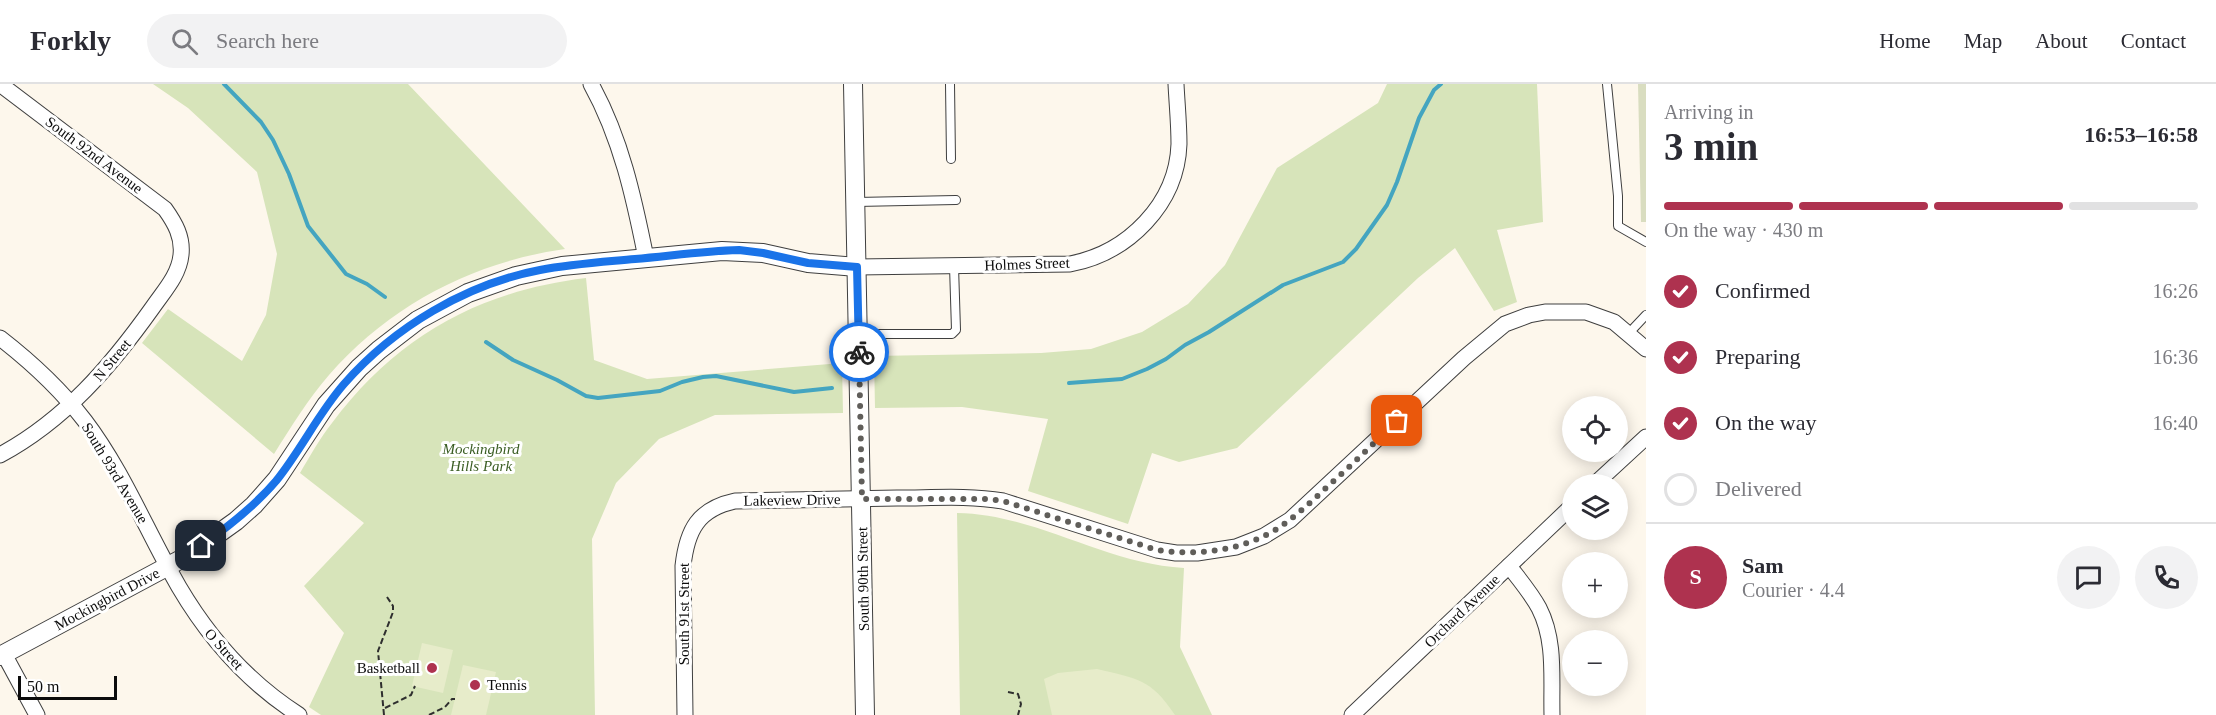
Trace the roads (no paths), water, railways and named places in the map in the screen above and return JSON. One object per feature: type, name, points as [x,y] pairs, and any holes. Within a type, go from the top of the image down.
[{"type":"street","name":"South 92nd Avenue","points":[[0,84],[165,209],[175,222],[179,234]]},
{"type":"street","points":[[591,84],[627,172],[646,258]]},
{"type":"street","name":"South 90th Street","points":[[853,84],[865,715]]},
{"type":"street","name":"Holmes Street","points":[[857,267],[1056,264],[1078,262],[1107,252],[1137,231],[1160,204],[1173,176],[1179,144],[1176,84]]},
{"type":"street","name":"N Street","points":[[0,454],[31,437],[71,405],[105,371],[173,279],[181,256],[179,234]]},
{"type":"street","name":"Mockingbird Drive","points":[[2,655],[168,567],[215,536],[254,505],[277,479],[326,405],[379,350],[418,320],[468,293],[516,276],[562,266],[739,250],[808,263],[857,267]]},
{"type":"street","name":"Lakeview Drive","points":[[702,517],[712,509],[735,501],[989,499],[1003,501],[1157,550],[1197,553],[1221,550],[1264,536],[1290,520],[1464,358],[1504,324],[1545,312],[1586,312],[1606,318],[1629,333],[1646,349]]},
{"type":"street","name":"South 93rd Avenue","points":[[0,338],[17,351],[85,420],[168,567]]},
{"type":"street","points":[[1606,474],[1646,437]]},
{"type":"street","name":"Orchard Avenue","points":[[1352,715],[1562,516]]},
{"type":"street","name":"South 91st Street","points":[[685,715],[683,566],[688,537],[702,517]]},
{"type":"street","points":[[1509,566],[1533,598],[1547,630],[1551,651],[1552,715]]},
{"type":"street","name":"O Street","points":[[168,567],[206,629],[226,652],[258,685],[299,715]]},
{"type":"street","points":[[2,655],[37,715]]},
{"type":"lane","points":[[950,84],[951,159]]},
{"type":"lane","points":[[1607,84],[1618,196],[1618,226],[1646,243]]},
{"type":"lane","points":[[856,202],[956,200]]},
{"type":"lane","points":[[859,334],[952,334],[956,330],[954,266]]},
{"type":"lane","points":[[1629,333],[1646,315]]},
{"type":"waterway","points":[[224,84],[261,122],[273,140],[289,174],[308,226],[346,274],[367,284],[385,297]]},
{"type":"waterway","points":[[1069,383],[1122,379],[1147,369],[1283,285],[1343,262],[1356,249],[1387,205],[1419,118],[1434,90],[1441,84]]},
{"type":"waterway","points":[[486,342],[513,360],[586,396],[598,398],[660,391],[682,382],[716,376],[794,392],[832,388]]},
{"type":"place","name":"Basketball","points":[[432,668]]},
{"type":"place","name":"Tennis","points":[[475,685]]},
{"type":"park label","name":"Mockingbird Hills Park","points":[[481,458]]}]
